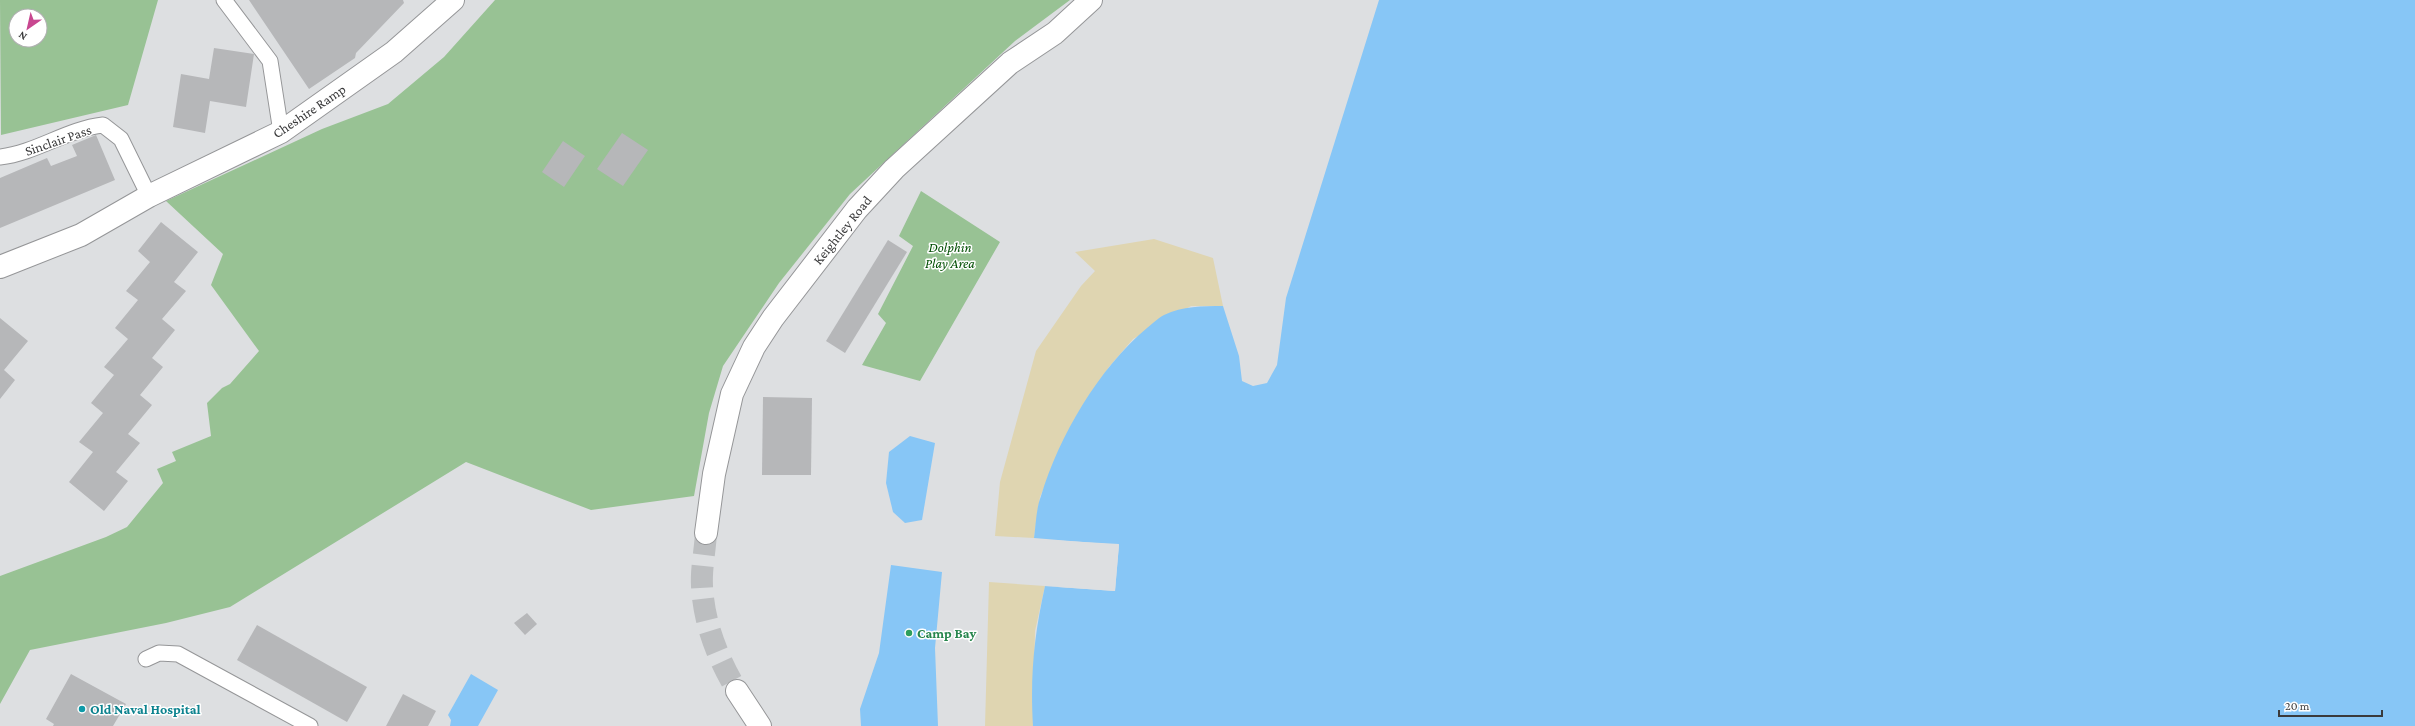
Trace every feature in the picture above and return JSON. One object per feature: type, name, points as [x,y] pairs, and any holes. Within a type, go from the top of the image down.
[{"type":"main road","name":"Cheshire Ramp","points":[[0,267],[81,235],[149,196],[281,132],[394,52],[453,0]]},
{"type":"main road","name":"Keightley Road","points":[[706,533],[714,474],[732,394],[754,347],[773,318],[858,209],[894,169],[1010,63],[1055,33],[1091,0]]},
{"type":"main road","points":[[737,691],[760,726]]},
{"type":"lane","points":[[224,0],[270,61],[281,132]]},
{"type":"lane","name":"Sinclair Pass","points":[[0,157],[14,155],[88,128],[103,125],[121,139],[149,196]]},
{"type":"lane","points":[[146,659],[159,653],[178,654],[310,726]]},
{"type":"green space","points":[[0,0],[158,0],[128,105],[1,135]]},
{"type":"green space","points":[[495,0],[1070,0],[1015,41],[850,194],[779,283],[723,366],[709,413],[694,496],[591,510],[466,462],[230,607],[166,623],[30,650],[0,704],[0,576],[106,537],[127,527],[163,483],[157,469],[176,461],[172,452],[211,436],[207,403],[222,388],[230,384],[259,351],[211,285],[223,254],[166,201],[322,129],[388,104],[444,57]]},
{"type":"green space","name":"Dolphin Play Area","points":[[921,191],[1000,242],[920,381],[862,365],[886,323],[878,314],[913,246],[899,236]]},
{"type":"sand","points":[[1154,239],[1213,258],[1223,306],[1191,306],[1133,339],[1109,367],[1075,418],[1040,497],[1034,538],[995,536],[1000,482],[1036,351],[1081,286],[1095,271],[1075,252]]},
{"type":"sand","name":"Camp Bay","points":[[989,582],[1045,586],[1035,631],[1033,726],[985,726]]},
{"type":"water","points":[[1379,0],[2415,0],[2415,726],[1033,726],[1032,690],[1034,656],[1038,622],[1045,586],[1115,591],[1119,545],[1034,538],[1039,501],[1058,450],[1083,404],[1113,363],[1129,344],[1147,328],[1164,315],[1171,312],[1193,307],[1223,306],[1239,356],[1242,381],[1253,386],[1267,383],[1277,365],[1286,298]]},
{"type":"water","points":[[910,436],[935,443],[922,520],[905,523],[893,512],[886,483],[889,452]]},
{"type":"water","name":"Camp Bay","points":[[891,565],[942,572],[935,648],[938,726],[861,726],[860,709],[879,653]]},
{"type":"water","points":[[471,674],[498,690],[478,726],[450,726],[451,720],[448,715]]},
{"type":"pier","points":[[1032,539],[1119,544],[1115,591],[1043,586],[1113,589],[1116,546]]},
{"type":"building","points":[[249,0],[403,0],[404,3],[356,53],[355,58],[309,89]]},
{"type":"building","points":[[214,48],[254,54],[246,107],[210,101],[205,133],[173,127],[181,74],[209,79]]},
{"type":"building","points":[[622,133],[648,150],[623,186],[597,169]]},
{"type":"building","points":[[96,135],[115,180],[0,228],[0,178],[47,158],[51,166],[77,156],[72,145]]},
{"type":"building","points":[[563,141],[585,156],[564,187],[542,172]]},
{"type":"building","points":[[161,222],[198,252],[174,282],[186,291],[162,319],[175,330],[152,358],[163,367],[140,395],[152,405],[128,434],[140,443],[116,472],[128,481],[104,511],[69,482],[93,452],[79,442],[103,413],[91,403],[114,375],[104,367],[128,339],[115,328],[138,300],[126,291],[150,262],[138,251]]},
{"type":"building","points":[[888,240],[907,252],[845,353],[826,341]]},
{"type":"building","points":[[0,318],[28,341],[4,370],[15,380],[0,399]]},
{"type":"building","points":[[763,397],[812,398],[811,475],[762,475]]},
{"type":"building","points":[[527,613],[537,624],[525,635],[514,623]]},
{"type":"building","points":[[257,625],[367,687],[347,722],[237,660]]},
{"type":"building","name":"Old Naval Hospital","points":[[71,674],[126,704],[113,726],[53,726],[54,724],[46,719]]},
{"type":"building","points":[[403,694],[436,711],[428,726],[386,726]]},
{"type":"tunnel","points":[[706,533],[702,580],[703,600],[713,641],[737,691]]},
{"type":"place","name":"Camp Bay","points":[[909,633]]},
{"type":"place","name":"Old Naval Hospital","points":[[82,709]]}]
